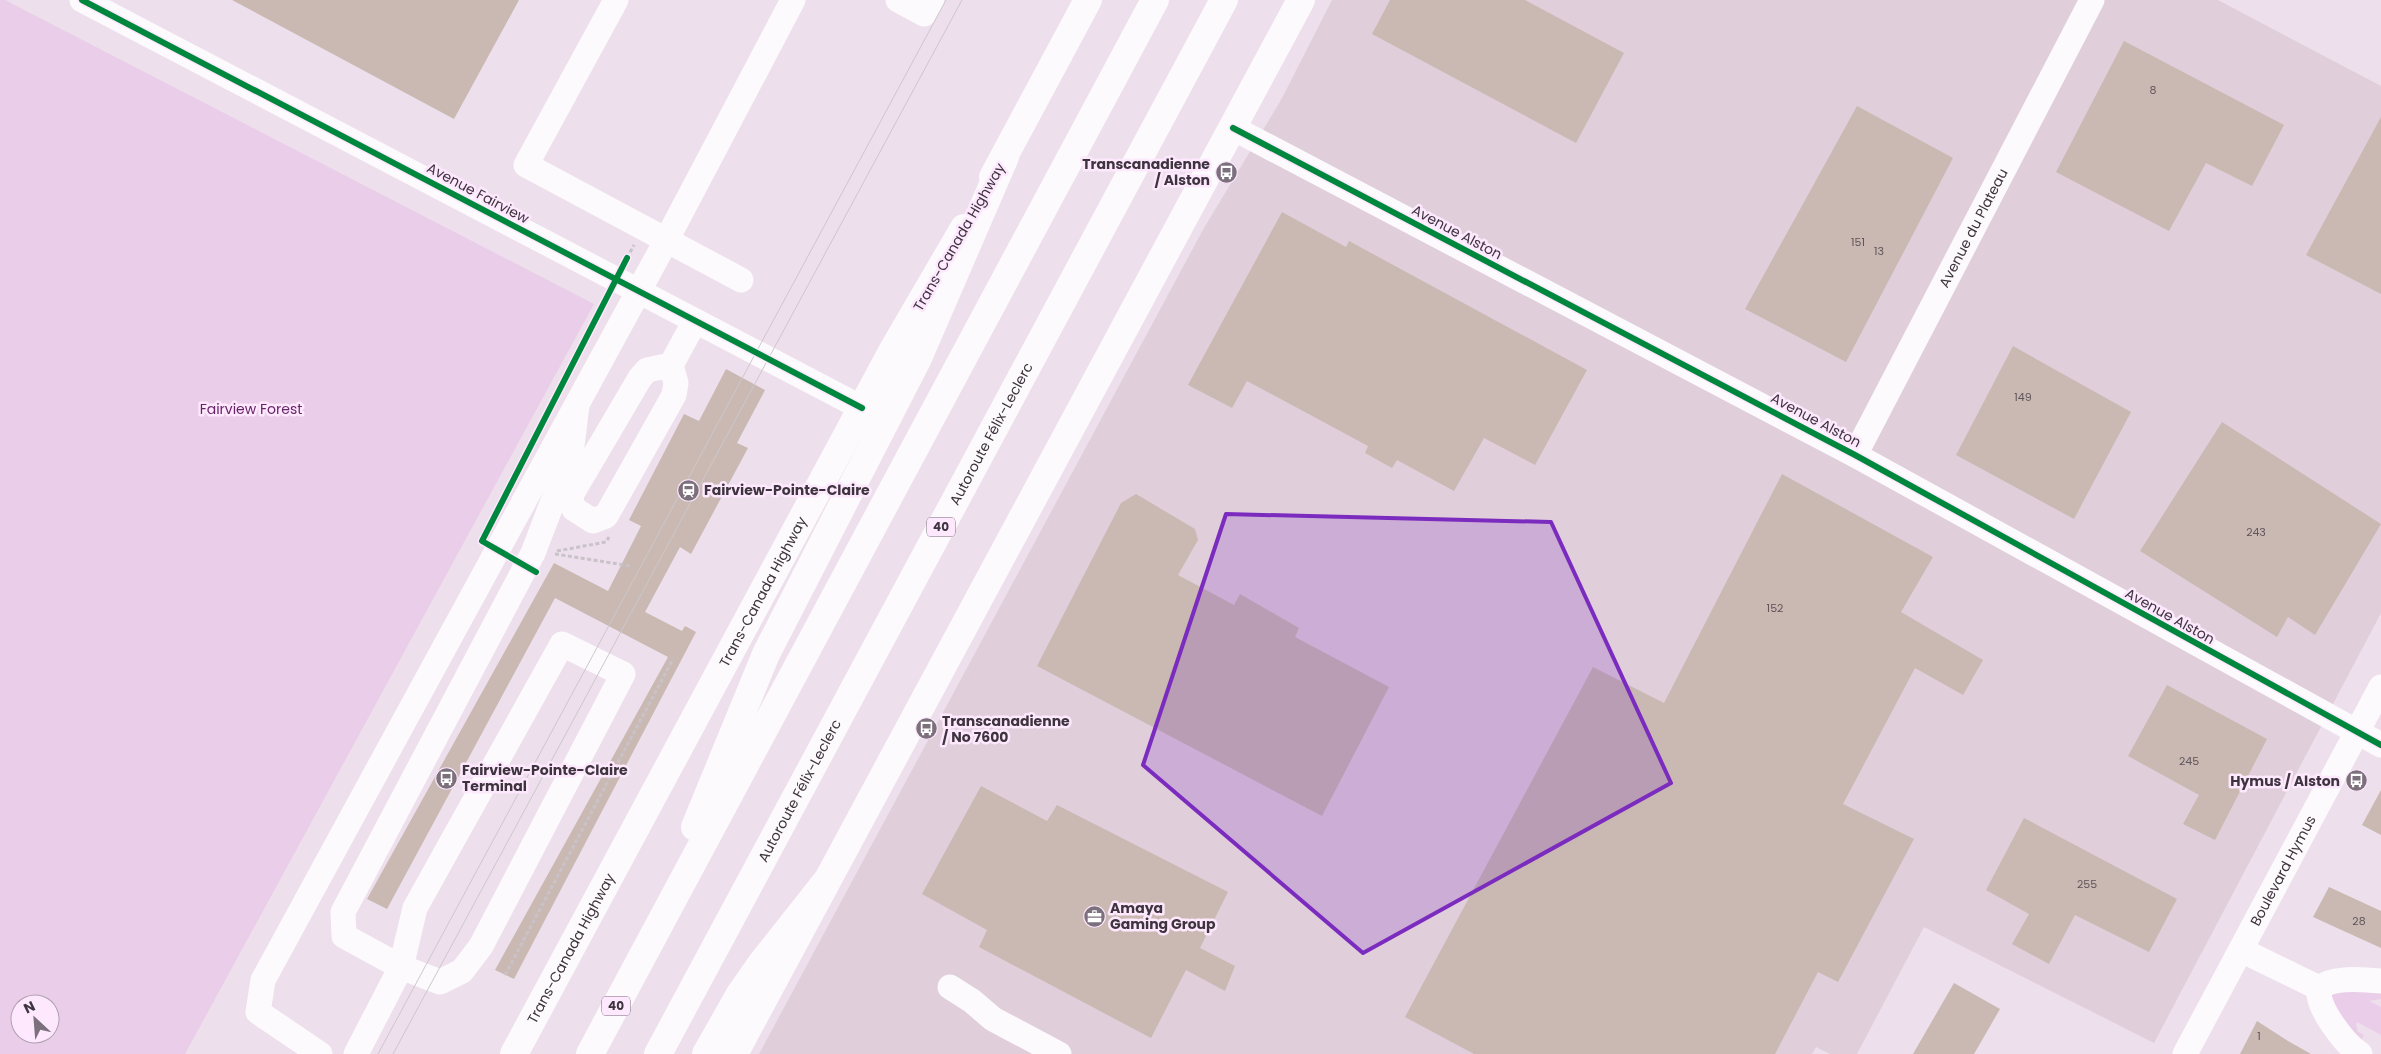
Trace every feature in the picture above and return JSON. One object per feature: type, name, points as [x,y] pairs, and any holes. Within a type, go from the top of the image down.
[{"type":"main road","name":"Trans-Canada Highway","points":[[514,1054],[862,408],[1005,157],[1088,0]]},
{"type":"main road","name":"40","points":[[590,1054],[1155,0]]},
{"type":"main road","name":"Autoroute Félix-Leclerc","points":[[658,1054],[1224,0]]},
{"type":"main road","points":[[734,1054],[1301,0]]},
{"type":"main road","points":[[642,958],[766,654],[918,358],[1005,157]]},
{"type":"main road","points":[[706,1054],[740,994],[755,972],[825,883]]},
{"type":"street","name":"Avenue Fairview","points":[[82,0],[116,8],[627,276],[696,321],[862,408]]},
{"type":"street","points":[[616,0],[526,165],[741,280]]},
{"type":"street","points":[[320,1054],[258,1012],[263,980],[577,405],[627,276],[666,241],[793,0]]},
{"type":"street","points":[[898,0],[924,14],[932,0]]},
{"type":"street","name":"Avenue du Plateau","points":[[1855,454],[2092,0]]},
{"type":"street","name":"Avenue Alston","points":[[1233,128],[1855,454],[2381,745]]},
{"type":"street","points":[[671,365],[647,370],[640,378],[570,497],[574,509],[592,521],[606,516],[674,395],[676,383],[671,365],[696,321]]},
{"type":"street","points":[[356,1054],[402,966],[415,908],[562,644],[623,674],[481,946],[462,971],[440,982],[402,966],[344,936],[343,912],[533,553],[570,454],[577,405]]},
{"type":"street","name":"Boulevard Hymus","points":[[2185,1054],[2381,687]]},
{"type":"street","points":[[2241,950],[2318,988],[2336,981],[2381,981]]},
{"type":"street","points":[[950,987],[972,1001],[992,1019],[1059,1054]]},
{"type":"street","points":[[2318,988],[2318,997],[2323,1008],[2347,1044],[2360,1054]]},
{"type":"path","points":[[627,276],[636,241]]},
{"type":"path","points":[[606,542],[549,553],[630,566]]},
{"type":"path","points":[[505,975],[673,659]]},
{"type":"highlighted area","points":[[1226,514],[1551,522],[1671,783],[1363,953],[1143,765]]},
{"type":"shaded area","points":[[1332,0],[2218,0],[2381,86],[2381,613],[2154,1043],[1924,927],[1857,1054],[1830,1054],[1816,1047],[1812,1054],[759,1054],[1204,228],[1281,100]]},
{"type":"green space","name":"Fairview Forest","points":[[0,0],[5,0],[594,304],[185,1054],[0,1054]]},
{"type":"green space","points":[[2341,988],[2381,991],[2381,999],[2369,1001],[2381,1007],[2381,1035],[2357,1022],[2358,1032],[2364,1035],[2361,1040],[2355,1037],[2342,1024],[2332,1006],[2331,998],[2334,992]]},
{"type":"building","points":[[232,0],[519,0],[454,119]]},
{"type":"building","points":[[1390,0],[1525,0],[1624,53],[1576,143],[1372,34]]},
{"type":"building","points":[[2124,41],[2284,125],[2252,186],[2206,163],[2169,231],[2056,172]]},
{"type":"building","points":[[1857,106],[1953,158],[1846,362],[1745,309]]},
{"type":"building","points":[[2381,117],[2381,294],[2306,255]]},
{"type":"building","points":[[1282,212],[1346,247],[1349,241],[1587,370],[1535,465],[1484,438],[1454,491],[1397,460],[1392,468],[1365,453],[1368,446],[1247,381],[1232,408],[1188,385]]},
{"type":"building","points":[[2013,346],[2131,412],[2074,519],[1956,455]]},
{"type":"building","points":[[726,369],[765,390],[737,443],[748,448],[691,554],[680,547],[645,612],[682,631],[685,626],[696,632],[514,979],[495,970],[668,657],[555,598],[387,909],[367,899],[554,563],[608,591],[641,526],[629,520],[684,414],[699,421]]},
{"type":"building","points":[[2222,422],[2381,524],[2315,635],[2288,617],[2277,637],[2140,551]]},
{"type":"building","points":[[1782,474],[1933,557],[1901,612],[1983,660],[1963,695],[1915,668],[1843,804],[1914,839],[1838,982],[1818,972],[1775,1054],[1474,1054],[1405,1017],[1593,667],[1664,703]]},
{"type":"building","points":[[1136,494],[1195,529],[1198,540],[1178,575],[1234,605],[1240,594],[1299,628],[1295,637],[1389,687],[1322,816],[1037,666],[1121,503]]},
{"type":"building","points":[[2167,685],[2267,739],[2215,840],[2183,824],[2199,795],[2128,756]]},
{"type":"building","points":[[981,786],[1047,821],[1057,805],[1228,892],[1200,948],[1235,966],[1225,991],[1186,970],[1151,1038],[979,947],[987,930],[922,894]]},
{"type":"building","points":[[2381,790],[2381,835],[2362,825]]},
{"type":"building","points":[[2024,818],[2177,899],[2149,952],[2075,915],[2049,964],[2012,944],[2029,914],[1986,890]]},
{"type":"building","points":[[2329,887],[2381,911],[2381,948],[2313,917]]},
{"type":"building","points":[[1954,983],[2000,1009],[1974,1054],[1913,1054]]},
{"type":"building","points":[[2257,1021],[2288,1041],[2311,1054],[2240,1054]]},
{"type":"tram line","points":[[378,1054],[946,0]]},
{"type":"tram line","points":[[393,1054],[962,0]]},
{"type":"cycle path","points":[[82,0],[862,408]]},
{"type":"cycle path","points":[[1233,128],[1855,455],[2381,745]]},
{"type":"cycle path","points":[[536,572],[482,541],[627,258]]},
{"type":"place","name":"Transcanadienne / Alston","points":[[1226,172]]},
{"type":"place","name":"Fairview-Pointe-Claire","points":[[688,490]]},
{"type":"place","name":"Transcanadienne / No 7600","points":[[926,729]]},
{"type":"place","name":"Fairview-Pointe-Claire Terminal","points":[[446,778]]},
{"type":"place","name":"Hymus / Alston","points":[[2356,781]]},
{"type":"place","name":"Amaya Gaming Group","points":[[1094,916]]}]
